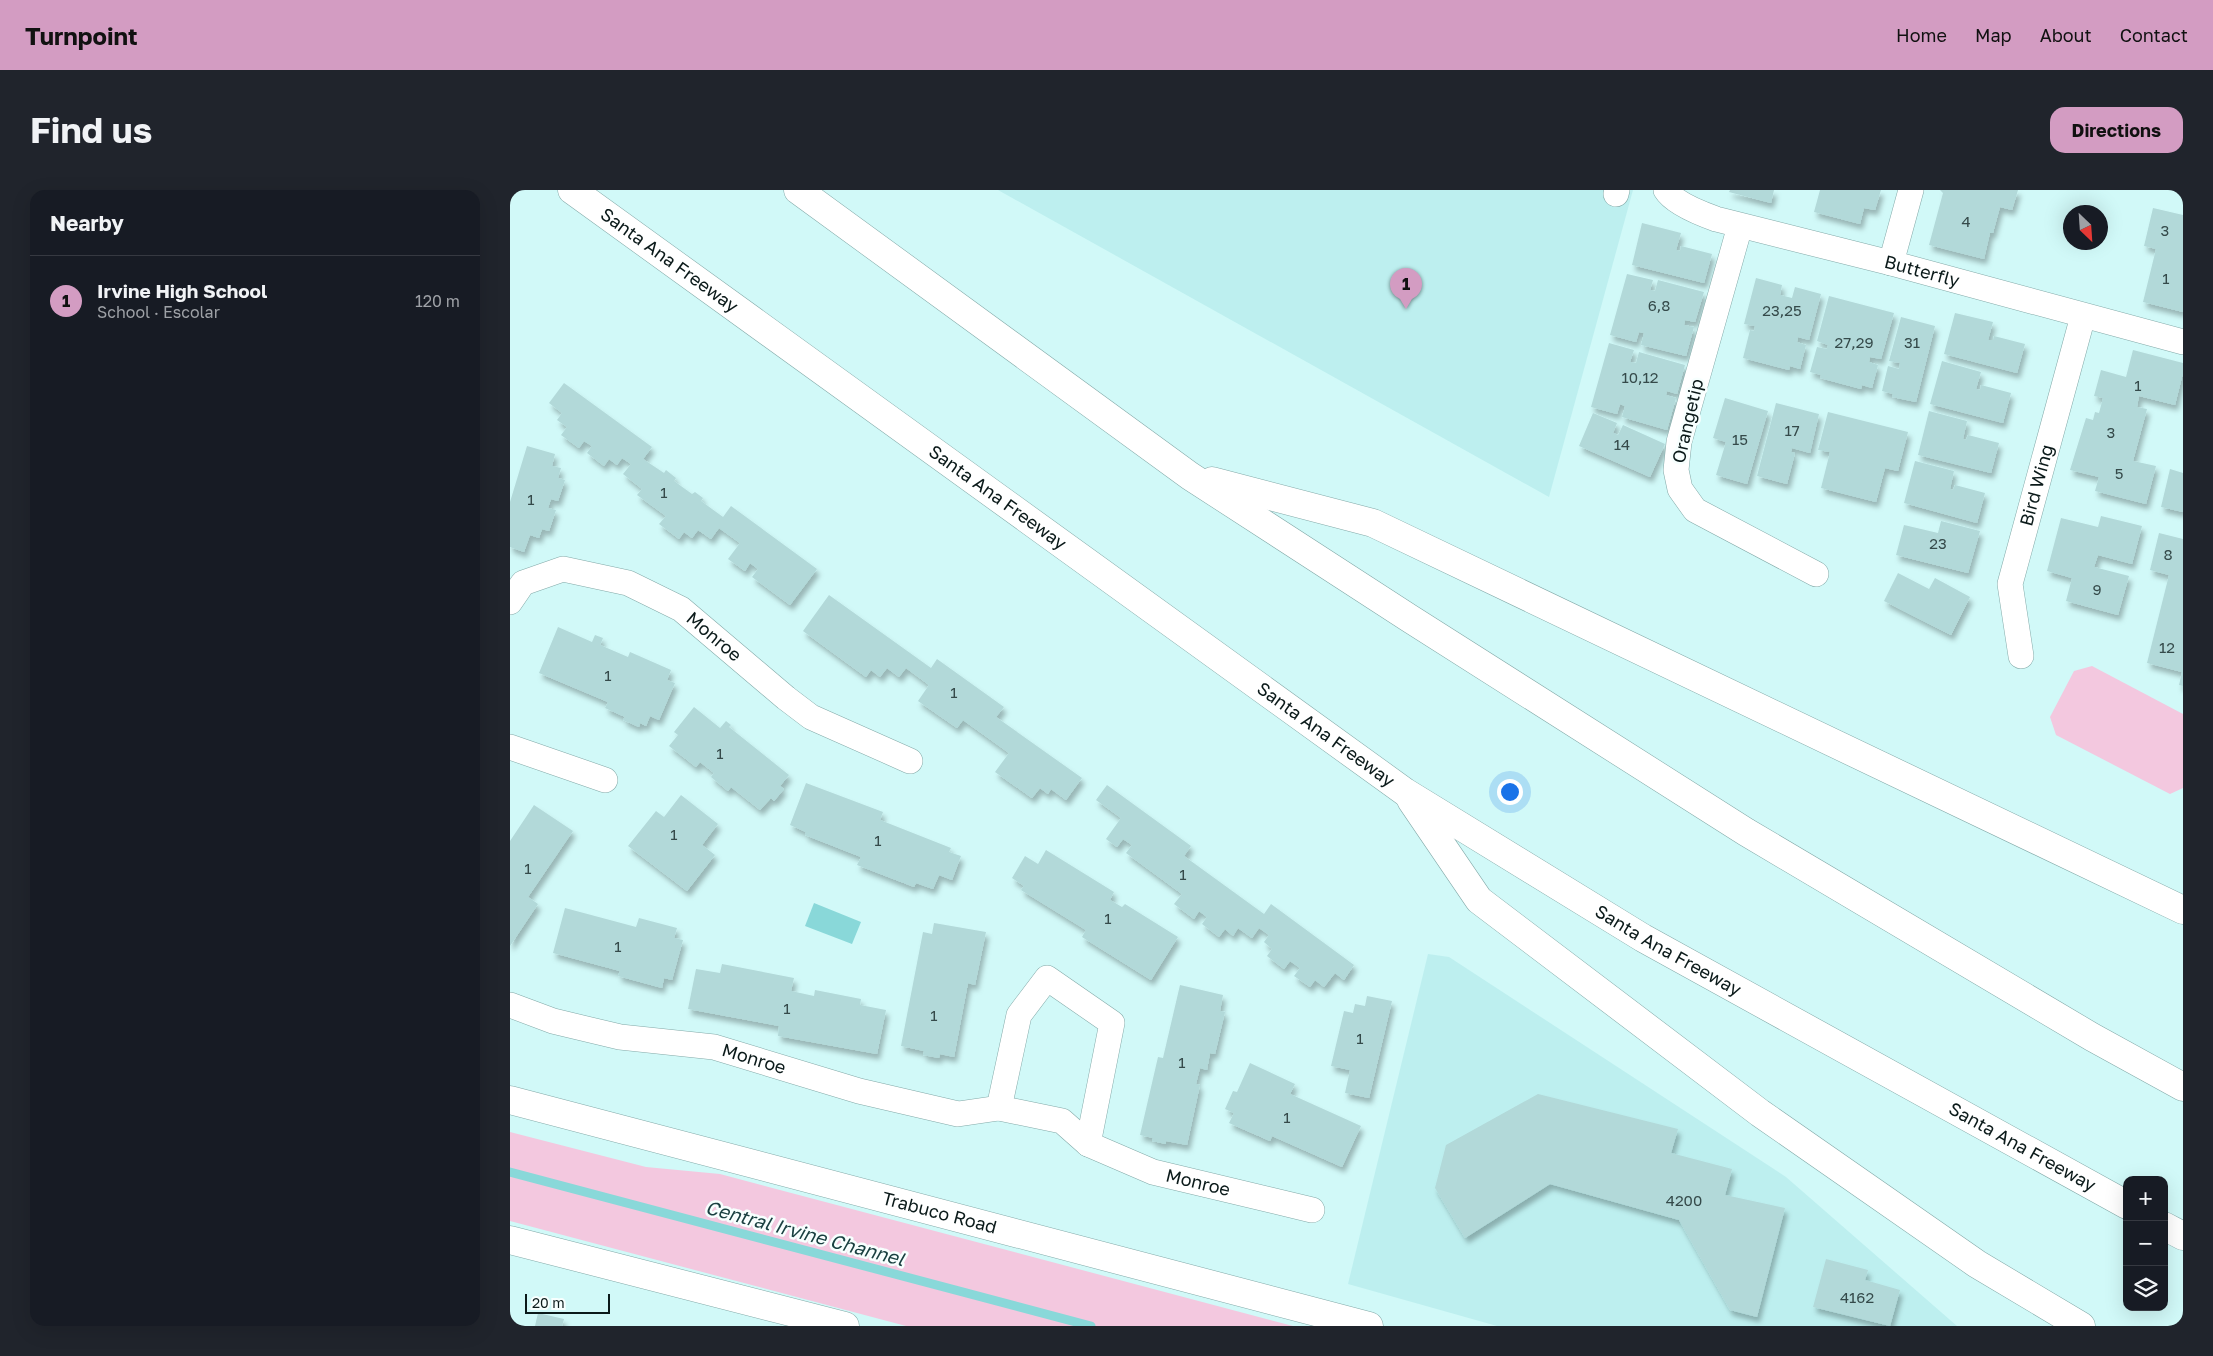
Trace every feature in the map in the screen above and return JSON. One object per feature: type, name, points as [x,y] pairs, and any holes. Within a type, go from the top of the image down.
[{"type":"main road","name":"Santa Ana Freeway","points":[[572,190],[1405,792],[1642,938],[2123,1203]]},
{"type":"main road","points":[[798,190],[1190,476],[1409,618],[1746,832],[2092,1037],[2183,1087]]},
{"type":"main road","points":[[1190,476],[1372,523],[2183,910]]},
{"type":"main road","points":[[1405,792],[1479,900],[1760,1113],[1977,1264],[2081,1326]]},
{"type":"main road","name":"Trabuco Road","points":[[510,1100],[1369,1326]]},
{"type":"main road","points":[[2168,1228],[2183,1236]]},
{"type":"main road","points":[[510,1240],[845,1326]]},
{"type":"street","name":"Butterfly","points":[[1666,190],[1669,195],[1696,211],[1740,226],[2183,342]]},
{"type":"street","points":[[1891,264],[1911,190]]},
{"type":"street","name":"Orangetip","points":[[1740,226],[1679,442],[1676,470],[1680,489],[1695,510],[1816,574]]},
{"type":"street","name":"Bird Wing","points":[[2021,656],[2010,584],[2083,316]]},
{"type":"street","name":"Monroe","points":[[510,602],[523,583],[563,569],[628,583],[681,608],[786,698],[811,716],[910,762]]},
{"type":"street","points":[[510,747],[605,780]]},
{"type":"street","points":[[999,1108],[1019,1015],[1046,978],[1112,1023],[1088,1144]]},
{"type":"street","name":"Monroe","points":[[510,1005],[553,1021],[620,1038],[714,1047],[859,1091],[958,1114],[999,1108],[1062,1121],[1088,1144],[1154,1172],[1312,1210]]},
{"type":"shaded area","points":[[998,190],[1633,190],[1549,497]]},
{"type":"shaded area","points":[[2092,666],[2183,714],[2183,788],[2170,794],[2056,735],[2050,717],[2074,671]]},
{"type":"shaded area","points":[[814,903],[861,922],[852,944],[805,926]]},
{"type":"shaded area","points":[[1428,954],[1449,957],[1786,1177],[1957,1326],[1497,1326],[1348,1284]]},
{"type":"shaded area","points":[[510,1132],[646,1167],[720,1174],[1293,1326],[906,1326],[510,1221]]},
{"type":"building","points":[[1730,190],[1774,190],[1771,203],[1729,192]]},
{"type":"building","points":[[1820,190],[1881,190],[1875,210],[1864,208],[1860,224],[1814,212]]},
{"type":"building","points":[[1940,190],[2018,190],[2012,210],[2000,207],[1993,233],[1990,233],[1984,259],[1929,245],[1943,193]]},
{"type":"building","points":[[2153,208],[2183,215],[2183,312],[2143,302],[2156,249],[2144,246]]},
{"type":"building","points":[[1642,223],[1681,233],[1676,250],[1680,251],[1681,246],[1712,254],[1704,283],[1632,265]]},
{"type":"building","points":[[1627,274],[1653,280],[1650,290],[1655,291],[1658,280],[1704,292],[1695,322],[1685,320],[1684,325],[1694,327],[1686,356],[1641,345],[1644,333],[1639,332],[1636,342],[1610,335]]},
{"type":"building","points":[[1756,278],[1782,285],[1780,295],[1792,298],[1795,287],[1821,294],[1809,340],[1798,337],[1797,342],[1806,345],[1800,369],[1790,366],[1789,370],[1743,358],[1750,330],[1754,331],[1755,326],[1744,324]]},
{"type":"building","points":[[1829,296],[1894,313],[1881,359],[1870,357],[1869,362],[1878,365],[1872,388],[1862,385],[1861,389],[1820,378],[1821,375],[1810,372],[1817,347],[1827,349],[1828,345],[1817,341]]},
{"type":"building","points":[[1955,313],[1993,322],[1988,340],[1993,340],[1994,336],[2025,344],[2017,373],[1944,354]]},
{"type":"building","points":[[1901,317],[1935,326],[1916,402],[1892,397],[1893,394],[1882,391],[1888,366],[1899,369],[1900,363],[1889,361]]},
{"type":"building","points":[[1609,343],[1634,350],[1630,362],[1636,363],[1639,352],[1685,365],[1677,394],[1667,391],[1666,395],[1676,398],[1667,430],[1622,417],[1625,406],[1620,404],[1617,414],[1591,407]]},
{"type":"building","points":[[2133,350],[2183,363],[2183,373],[2175,405],[2139,396],[2137,407],[2147,409],[2133,461],[2156,466],[2146,504],[2095,491],[2099,477],[2070,470],[2086,418],[2093,420],[2095,412],[2099,413],[2103,398],[2094,396],[2101,370],[2126,377]]},
{"type":"building","points":[[1942,361],[1981,372],[1976,389],[1980,390],[1981,385],[2011,393],[2003,423],[1930,404]]},
{"type":"building","points":[[564,383],[652,447],[643,459],[664,473],[666,470],[676,478],[674,481],[692,494],[695,492],[703,498],[701,501],[723,517],[731,506],[817,569],[790,605],[752,577],[758,569],[750,563],[745,571],[728,559],[740,543],[719,528],[711,539],[698,530],[692,538],[684,532],[679,539],[659,524],[666,516],[637,495],[642,489],[623,474],[631,464],[622,458],[617,465],[609,459],[604,466],[587,453],[592,446],[584,441],[579,448],[561,435],[567,427],[557,420],[562,413],[549,403]]},
{"type":"building","points":[[1725,398],[1768,411],[1747,484],[1716,475],[1726,442],[1713,438]]},
{"type":"building","points":[[1776,403],[1819,414],[1810,453],[1792,448],[1791,452],[1795,453],[1787,484],[1757,476]]},
{"type":"building","points":[[1929,411],[1967,421],[1963,439],[1966,440],[1968,435],[1999,443],[1991,473],[1918,455]]},
{"type":"building","points":[[1828,412],[1908,432],[1898,471],[1885,468],[1876,502],[1821,488],[1830,452],[1818,450]]},
{"type":"building","points":[[1593,413],[1617,423],[1613,433],[1618,435],[1623,425],[1665,444],[1650,477],[1579,446]]},
{"type":"building","points":[[527,446],[555,454],[552,466],[561,468],[558,478],[565,480],[558,501],[551,499],[548,508],[556,510],[549,531],[542,529],[539,538],[530,535],[524,552],[510,547],[510,502]]},
{"type":"building","points":[[1915,461],[1954,471],[1950,489],[1953,490],[1955,485],[1985,493],[1977,523],[1904,503]]},
{"type":"building","points":[[2170,469],[2183,473],[2183,512],[2161,507]]},
{"type":"building","points":[[2101,516],[2142,526],[2132,564],[2098,555],[2094,567],[2129,576],[2118,615],[2066,601],[2072,578],[2047,571],[2061,518],[2098,527]]},
{"type":"building","points":[[1941,521],[1980,531],[1968,573],[1896,555],[1904,525],[1938,533]]},
{"type":"building","points":[[2159,533],[2183,539],[2183,686],[2179,685],[2182,672],[2147,663],[2169,575],[2150,570]]},
{"type":"building","points":[[1898,573],[1929,589],[1935,578],[1970,597],[1951,635],[1884,601]]},
{"type":"building","points":[[829,595],[931,668],[937,659],[1004,707],[996,717],[1082,778],[1066,800],[1051,789],[1048,794],[1040,788],[1032,798],[995,772],[1009,753],[963,720],[957,728],[918,701],[929,685],[906,668],[899,677],[887,668],[880,677],[871,670],[866,677],[803,631]]},
{"type":"building","points":[[558,627],[592,642],[595,635],[603,638],[600,645],[628,657],[630,652],[671,670],[667,680],[675,683],[659,720],[650,716],[646,726],[640,723],[639,727],[623,720],[625,717],[605,708],[608,702],[539,673]]},
{"type":"building","points":[[694,707],[720,728],[726,721],[731,725],[729,727],[789,775],[780,786],[784,789],[774,801],[771,798],[760,810],[731,787],[728,791],[711,777],[714,773],[700,762],[696,767],[669,746],[678,735],[674,732]]},
{"type":"building","points":[[806,783],[883,812],[880,820],[951,848],[949,852],[961,856],[952,880],[939,875],[933,889],[916,883],[914,887],[857,865],[861,857],[805,835],[806,832],[790,825]]},
{"type":"building","points":[[1107,785],[1191,846],[1184,856],[1264,914],[1271,904],[1354,965],[1344,980],[1335,973],[1324,987],[1315,980],[1310,987],[1294,976],[1300,968],[1290,961],[1284,969],[1267,956],[1272,949],[1264,942],[1269,935],[1259,928],[1252,938],[1238,928],[1233,936],[1225,929],[1219,937],[1202,924],[1207,917],[1199,911],[1194,919],[1174,904],[1182,894],[1126,853],[1132,845],[1123,839],[1117,847],[1106,839],[1121,818],[1096,800]]},
{"type":"building","points":[[681,795],[718,824],[702,845],[715,855],[687,891],[628,846],[656,811],[664,817]]},
{"type":"building","points":[[534,805],[573,831],[528,897],[538,904],[510,946],[510,841]]},
{"type":"building","points":[[1046,850],[1114,892],[1110,900],[1122,907],[1125,904],[1178,937],[1151,980],[1082,937],[1086,930],[1021,890],[1024,886],[1012,878],[1025,856],[1038,864]]},
{"type":"building","points":[[565,908],[636,927],[639,918],[677,928],[674,938],[683,940],[672,980],[664,978],[662,988],[618,976],[620,971],[553,953]]},
{"type":"building","points":[[934,923],[986,932],[975,985],[968,983],[954,1057],[940,1054],[939,1058],[923,1055],[924,1051],[901,1046],[923,932],[932,934]]},
{"type":"building","points":[[722,964],[794,978],[791,991],[814,996],[815,990],[861,999],[860,1005],[886,1010],[877,1054],[778,1036],[779,1026],[688,1009],[696,969],[720,973]]},
{"type":"building","points":[[1180,985],[1223,995],[1220,1011],[1225,1012],[1215,1054],[1210,1053],[1207,1070],[1200,1068],[1196,1084],[1200,1085],[1187,1145],[1166,1141],[1166,1144],[1152,1141],[1153,1138],[1140,1135],[1158,1057],[1163,1058]]},
{"type":"building","points":[[1367,996],[1392,1001],[1369,1098],[1345,1093],[1350,1070],[1331,1066],[1344,1011],[1353,1013],[1355,1004],[1365,1006]]},
{"type":"building","points":[[1250,1063],[1295,1084],[1290,1094],[1361,1126],[1342,1167],[1272,1136],[1270,1141],[1229,1123],[1234,1113],[1225,1109],[1233,1091],[1237,1092]]},
{"type":"building","points":[[1538,1094],[1678,1129],[1671,1153],[1732,1169],[1725,1195],[1785,1208],[1757,1317],[1730,1310],[1679,1220],[1550,1184],[1465,1238],[1435,1188],[1446,1145]]},
{"type":"building","points":[[1826,1259],[1868,1270],[1865,1280],[1900,1290],[1890,1326],[1813,1307]]},
{"type":"building","points":[[538,1313],[564,1319],[562,1326],[535,1326]]},
{"type":"waterway","name":"Central Irvine Channel","points":[[510,1172],[1091,1326]]},
{"type":"place","name":"Irvine High School","points":[[1406,309]]}]
